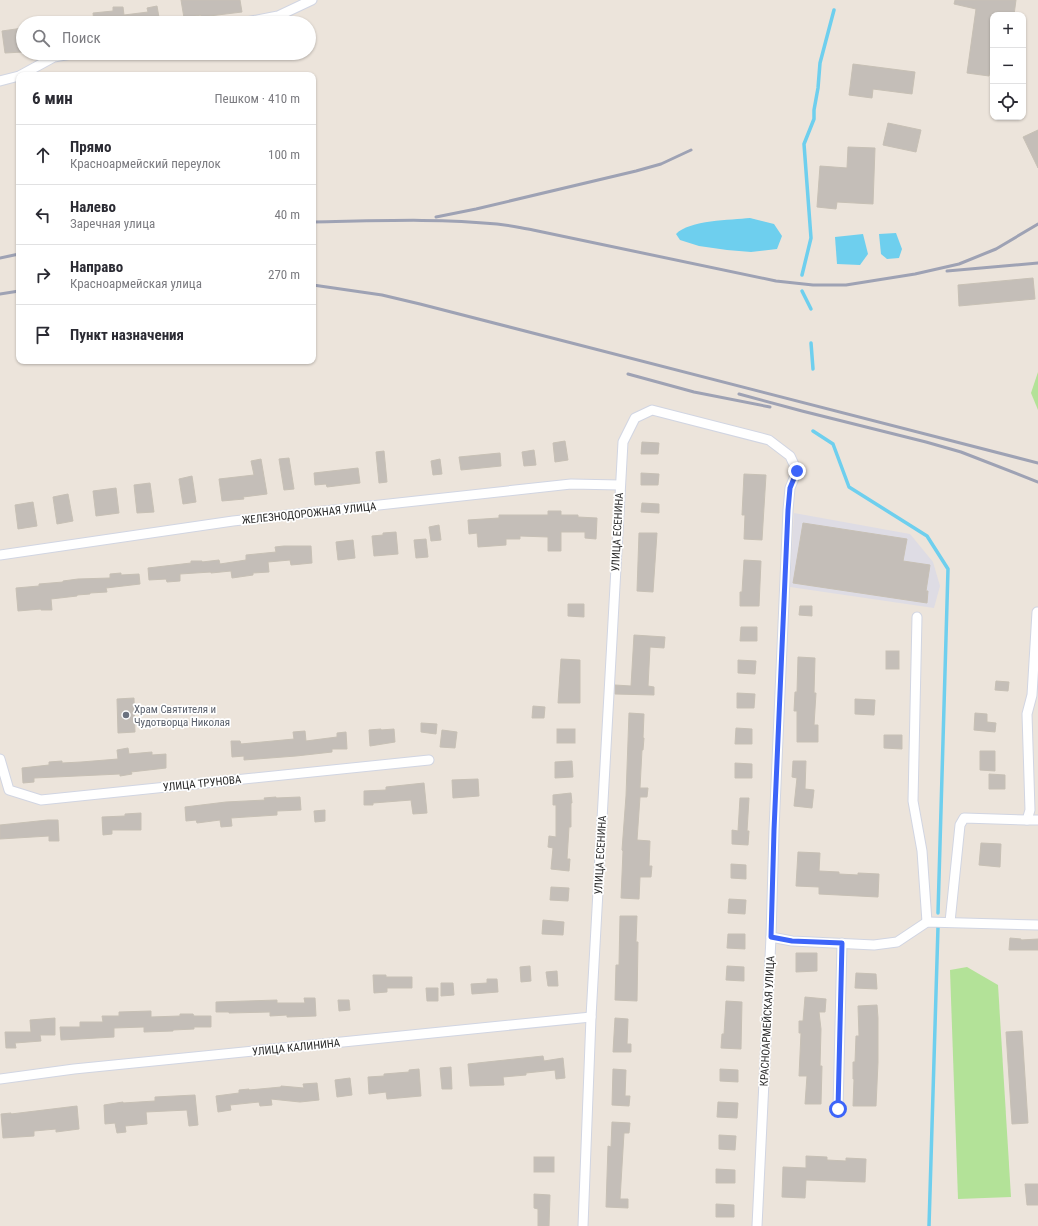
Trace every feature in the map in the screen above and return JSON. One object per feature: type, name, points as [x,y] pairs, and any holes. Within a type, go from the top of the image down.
[{"type":"street","points":[[278,16],[312,0]]},
{"type":"street","points":[[26,72],[48,60]]},
{"type":"street","points":[[0,81],[16,76]]},
{"type":"street","name":"КРАСНОАРМЕЙСКАЯ УЛИЦА","points":[[620,485],[623,442],[635,418],[652,410],[769,440],[790,456],[797,471],[790,488],[788,510],[774,830],[771,937],[757,1226]]},
{"type":"street","name":"ЖЕЛЕЗНОДОРОЖНАЯ УЛИЦА","points":[[0,555],[233,521],[571,484],[620,485]]},
{"type":"street","name":"УЛИЦА ЕСЕНИНА","points":[[583,1226],[591,1017],[620,485]]},
{"type":"street","points":[[1027,820],[1030,810],[1027,714],[1032,695],[1036,612]]},
{"type":"street","points":[[916,617],[914,801],[922,851],[927,922]]},
{"type":"street","name":"УЛИЦА ТРУНОВА","points":[[0,759],[9,790],[41,800],[429,760]]},
{"type":"street","points":[[950,922],[960,825],[964,818],[1038,820]]},
{"type":"street","points":[[771,937],[792,941],[874,945],[897,942],[927,922],[1038,925]]},
{"type":"street","points":[[838,1109],[842,943]]},
{"type":"street","name":"УЛИЦА КАЛИНИНА","points":[[0,1079],[74,1069],[591,1017]]},
{"type":"shaded area","points":[[794,513],[910,534],[933,562],[940,586],[934,608],[790,587]]},
{"type":"green space","points":[[1038,372],[1038,410],[1031,393]]},
{"type":"green space","points":[[967,967],[998,985],[1011,1197],[958,1199],[950,970]]},
{"type":"water","points":[[750,218],[774,224],[782,236],[777,249],[751,252],[699,246],[680,240],[676,234],[682,229],[700,223]]},
{"type":"water","points":[[896,233],[902,249],[899,258],[887,259],[881,254],[879,234]]},
{"type":"water","points":[[863,234],[868,254],[860,265],[837,264],[835,237]]},
{"type":"building","points":[[181,0],[240,0],[242,12],[209,16],[184,16]]},
{"type":"building","points":[[955,0],[1016,0],[1014,12],[990,12],[989,76],[967,73],[976,9],[954,4]]},
{"type":"building","points":[[157,6],[159,16],[93,16],[93,13],[113,11],[113,7],[123,7],[124,15],[148,12],[147,8]]},
{"type":"building","points":[[16,29],[16,52],[5,53],[2,31]]},
{"type":"building","points":[[853,64],[915,72],[912,94],[873,89],[872,98],[849,95]]},
{"type":"building","points":[[888,123],[921,130],[916,152],[883,145]]},
{"type":"building","points":[[1038,130],[1038,168],[1023,137]]},
{"type":"building","points":[[848,147],[875,148],[873,204],[837,202],[836,209],[817,207],[820,166],[847,168]]},
{"type":"building","points":[[1033,278],[1035,299],[959,306],[958,285]]},
{"type":"building","points":[[565,441],[568,460],[555,462],[553,443]]},
{"type":"building","points":[[642,442],[659,443],[658,454],[641,454]]},
{"type":"building","points":[[534,450],[536,465],[524,466],[522,452]]},
{"type":"building","points":[[384,451],[387,482],[379,483],[376,452]]},
{"type":"building","points":[[500,453],[501,466],[461,470],[459,457]]},
{"type":"building","points":[[289,458],[294,489],[284,490],[279,459]]},
{"type":"building","points":[[261,459],[267,494],[243,497],[244,499],[222,501],[219,479],[254,475],[251,461]]},
{"type":"building","points":[[440,459],[442,474],[433,475],[431,461]]},
{"type":"building","points":[[358,468],[360,483],[327,487],[326,484],[315,485],[314,473]]},
{"type":"building","points":[[641,473],[659,474],[658,485],[641,485]]},
{"type":"building","points":[[744,474],[766,475],[762,540],[744,539],[745,515],[742,515]]},
{"type":"building","points":[[192,476],[196,502],[183,504],[179,479]]},
{"type":"building","points":[[150,483],[154,512],[137,513],[134,485]]},
{"type":"building","points":[[116,488],[119,513],[96,516],[93,491]]},
{"type":"building","points":[[68,494],[73,521],[57,524],[53,497]]},
{"type":"building","points":[[33,502],[37,526],[18,529],[15,505]]},
{"type":"building","points":[[642,503],[659,504],[659,513],[641,512]]},
{"type":"building","points":[[548,511],[561,511],[561,515],[578,515],[578,517],[597,518],[596,539],[585,538],[585,532],[561,532],[561,551],[548,551],[548,537],[520,536],[520,539],[506,539],[506,545],[478,547],[477,533],[469,534],[468,520],[499,518],[499,515],[548,515]]},
{"type":"building","points":[[803,523],[907,539],[903,561],[930,565],[926,591],[928,591],[927,603],[793,583]]},
{"type":"building","points":[[439,525],[441,540],[431,541],[429,527]]},
{"type":"building","points":[[396,532],[398,554],[374,556],[372,536]]},
{"type":"building","points":[[639,533],[657,533],[653,592],[637,591]]},
{"type":"building","points":[[426,539],[428,557],[416,558],[414,540]]},
{"type":"building","points":[[353,540],[355,558],[338,560],[336,542]]},
{"type":"building","points":[[311,546],[312,563],[291,565],[290,560],[268,562],[269,572],[253,573],[253,575],[232,578],[231,571],[180,574],[180,581],[167,582],[166,579],[149,580],[148,568],[191,563],[191,561],[202,562],[219,560],[220,564],[246,560],[246,555],[276,552],[275,547]]},
{"type":"building","points":[[744,560],[761,561],[759,606],[740,606],[740,592],[742,592]]},
{"type":"building","points":[[121,573],[121,575],[139,574],[140,584],[106,588],[107,592],[51,599],[52,610],[41,609],[18,611],[16,588],[39,586],[39,584],[78,579],[110,578],[110,574]]},
{"type":"building","points":[[568,604],[584,604],[584,617],[568,616]]},
{"type":"building","points":[[800,606],[812,606],[812,616],[799,615]]},
{"type":"building","points":[[741,627],[757,627],[757,641],[740,641]]},
{"type":"building","points":[[634,635],[665,637],[664,648],[650,647],[648,686],[654,687],[654,695],[615,694],[615,685],[631,686]]},
{"type":"building","points":[[886,651],[899,651],[899,669],[886,669]]},
{"type":"building","points":[[798,657],[815,658],[814,693],[816,693],[814,725],[818,725],[818,742],[797,742],[797,711],[794,711],[795,692],[797,692]]},
{"type":"building","points":[[561,659],[580,660],[580,703],[558,703]]},
{"type":"building","points":[[738,660],[756,661],[755,674],[738,673]]},
{"type":"building","points":[[996,681],[1009,682],[1008,691],[995,690]]},
{"type":"building","points":[[737,693],[755,694],[754,708],[737,708]]},
{"type":"building","name":"Храм Святителя и Чудотворца Николая","points":[[134,698],[135,732],[118,733],[117,699]]},
{"type":"building","points":[[855,699],[875,700],[874,715],[855,714]]},
{"type":"building","points":[[533,706],[545,707],[544,718],[532,718]]},
{"type":"building","points":[[629,713],[644,714],[644,738],[640,788],[648,788],[647,797],[640,797],[637,840],[650,841],[649,866],[652,866],[651,877],[640,877],[639,899],[621,898]]},
{"type":"building","points":[[975,713],[987,714],[987,722],[996,723],[995,732],[974,730]]},
{"type":"building","points":[[421,723],[437,724],[436,734],[421,732]]},
{"type":"building","points":[[736,728],[752,729],[752,744],[735,744]]},
{"type":"building","points":[[394,729],[395,742],[370,746],[369,730]]},
{"type":"building","points":[[557,729],[575,729],[575,743],[557,743]]},
{"type":"building","points":[[442,730],[457,732],[455,748],[440,747]]},
{"type":"building","points":[[305,731],[306,741],[337,737],[337,733],[346,732],[347,749],[332,749],[332,752],[244,760],[244,756],[232,757],[231,741],[240,741],[241,744],[294,739],[293,732]]},
{"type":"building","points":[[884,735],[902,735],[902,749],[884,748]]},
{"type":"building","points":[[128,748],[129,754],[152,752],[152,755],[166,754],[166,768],[131,772],[132,774],[120,776],[120,774],[34,778],[34,782],[23,783],[22,768],[49,765],[49,762],[62,761],[62,763],[118,759],[117,750]]},
{"type":"building","points":[[980,751],[995,751],[995,771],[980,770]]},
{"type":"building","points":[[572,761],[573,777],[555,778],[555,762]]},
{"type":"building","points":[[793,761],[806,761],[805,789],[814,790],[812,808],[794,806],[797,778],[792,777]]},
{"type":"building","points":[[735,763],[752,764],[752,778],[735,778]]},
{"type":"building","points":[[989,774],[1005,775],[1005,789],[989,789]]},
{"type":"building","points":[[478,779],[479,796],[453,798],[452,780]]},
{"type":"building","points":[[424,783],[427,813],[413,814],[411,800],[364,805],[364,791],[386,790],[386,787]]},
{"type":"building","points":[[571,793],[571,827],[569,827],[567,859],[570,859],[569,871],[551,869],[553,848],[548,847],[549,836],[556,837],[556,805],[553,805],[553,795]]},
{"type":"building","points":[[300,797],[301,810],[277,811],[277,815],[231,818],[232,826],[221,827],[220,820],[197,823],[196,820],[186,821],[185,807],[226,802],[265,800],[264,798]]},
{"type":"building","points":[[740,798],[749,798],[747,831],[749,831],[748,845],[732,844],[732,830],[738,831]]},
{"type":"building","points":[[325,810],[325,821],[315,822],[314,811]]},
{"type":"building","points":[[141,813],[141,830],[112,830],[112,834],[103,835],[102,817],[125,816],[125,814]]},
{"type":"building","points":[[58,820],[59,841],[49,841],[49,836],[0,839],[0,825]]},
{"type":"building","points":[[981,843],[1001,844],[1000,867],[979,865]]},
{"type":"building","points":[[798,852],[820,853],[819,871],[858,875],[858,873],[879,874],[878,897],[819,894],[819,887],[796,886]]},
{"type":"building","points":[[731,864],[746,865],[746,879],[731,878]]},
{"type":"building","points":[[551,887],[569,888],[568,901],[550,900]]},
{"type":"building","points":[[729,899],[746,900],[745,914],[728,913]]},
{"type":"building","points":[[620,916],[637,916],[637,1001],[615,1000],[616,965],[619,965]]},
{"type":"building","points":[[543,920],[564,922],[563,935],[542,934]]},
{"type":"building","points":[[728,934],[745,934],[745,949],[727,948]]},
{"type":"building","points":[[1010,938],[1021,940],[1038,939],[1038,950],[1009,950]]},
{"type":"building","points":[[796,953],[817,953],[817,971],[796,972]]},
{"type":"building","points":[[530,966],[531,981],[521,982],[520,967]]},
{"type":"building","points":[[727,966],[744,967],[744,981],[726,980]]},
{"type":"building","points":[[557,971],[558,986],[548,986],[546,972]]},
{"type":"building","points":[[856,973],[876,974],[877,989],[855,988]]},
{"type":"building","points":[[373,975],[386,975],[386,977],[412,977],[412,988],[387,988],[387,992],[374,993]]},
{"type":"building","points":[[487,979],[497,979],[498,992],[472,994],[471,984],[487,983]]},
{"type":"building","points":[[441,983],[453,983],[454,995],[441,996]]},
{"type":"building","points":[[426,988],[438,988],[438,1001],[427,1001]]},
{"type":"building","points":[[805,997],[826,999],[825,1012],[819,1012],[821,1029],[820,1066],[822,1066],[821,1104],[805,1104],[807,1076],[799,1076],[801,1033],[799,1033],[799,1021],[803,1021]]},
{"type":"building","points":[[304,998],[315,998],[316,1016],[270,1016],[270,1012],[216,1012],[216,1002],[277,1000],[277,1003],[305,1003]]},
{"type":"building","points":[[338,1000],[349,1000],[350,1010],[339,1011]]},
{"type":"building","points":[[726,1001],[742,1002],[741,1049],[721,1048],[722,1034],[724,1034]]},
{"type":"building","points":[[877,1005],[878,1062],[876,1106],[853,1106],[853,1062],[855,1062],[856,1036],[859,1036],[858,1006]]},
{"type":"building","points":[[151,1011],[151,1017],[180,1016],[180,1014],[211,1016],[211,1027],[194,1027],[194,1029],[144,1032],[144,1027],[114,1028],[114,1037],[61,1040],[60,1027],[80,1027],[80,1022],[103,1022],[102,1016],[119,1016],[119,1012]]},
{"type":"building","points":[[55,1018],[55,1035],[40,1035],[41,1041],[15,1043],[16,1048],[6,1048],[5,1032],[31,1032],[30,1020]]},
{"type":"building","points":[[615,1018],[628,1019],[627,1044],[631,1044],[631,1052],[613,1052]]},
{"type":"building","points":[[1022,1031],[1028,1123],[1012,1124],[1006,1032]]},
{"type":"building","points":[[543,1056],[544,1061],[563,1058],[565,1078],[556,1079],[555,1070],[503,1077],[504,1085],[470,1086],[468,1064]]},
{"type":"building","points":[[451,1067],[452,1089],[442,1089],[440,1068]]},
{"type":"building","points":[[419,1069],[421,1096],[387,1099],[386,1092],[369,1094],[368,1077],[384,1076],[384,1074],[409,1072],[409,1070]]},
{"type":"building","points":[[613,1069],[626,1070],[625,1096],[630,1096],[629,1106],[612,1105]]},
{"type":"building","points":[[720,1069],[738,1070],[738,1082],[720,1081]]},
{"type":"building","points":[[350,1078],[352,1095],[337,1097],[335,1080]]},
{"type":"building","points":[[317,1083],[319,1100],[300,1102],[271,1099],[272,1105],[260,1106],[259,1102],[230,1105],[231,1110],[218,1112],[216,1096],[239,1093],[239,1090],[281,1086],[304,1088],[303,1084]]},
{"type":"building","points":[[195,1095],[198,1125],[189,1126],[187,1110],[146,1112],[147,1124],[125,1126],[126,1132],[117,1133],[115,1123],[105,1124],[104,1105],[123,1102],[155,1101],[155,1097]]},
{"type":"building","points":[[718,1102],[738,1103],[737,1118],[717,1117]]},
{"type":"building","points":[[77,1106],[79,1129],[56,1132],[56,1129],[34,1131],[34,1136],[3,1138],[1,1114]]},
{"type":"building","points":[[612,1122],[630,1123],[629,1133],[624,1133],[620,1199],[628,1199],[628,1208],[606,1207],[608,1146],[611,1147]]},
{"type":"building","points":[[719,1135],[736,1136],[735,1150],[719,1149]]},
{"type":"building","points":[[806,1156],[827,1157],[827,1160],[846,1161],[846,1158],[866,1159],[865,1182],[806,1180],[805,1198],[782,1197],[783,1167],[806,1168]]},
{"type":"building","points":[[534,1157],[554,1157],[554,1172],[534,1172]]},
{"type":"building","points":[[716,1169],[735,1170],[735,1183],[716,1183]]},
{"type":"building","points":[[1025,1184],[1038,1184],[1038,1205],[1027,1205]]},
{"type":"building","points":[[534,1194],[550,1195],[549,1226],[538,1226],[538,1209],[534,1208]]},
{"type":"building","points":[[716,1204],[734,1205],[734,1217],[716,1217]]},
{"type":"waterway","points":[[802,275],[811,238],[804,144],[814,119],[820,63],[834,10]]},
{"type":"waterway","points":[[802,291],[811,309]]},
{"type":"waterway","points":[[811,343],[813,369]]},
{"type":"waterway","points":[[813,431],[833,444],[849,487],[927,536],[948,569],[938,913]]},
{"type":"waterway","points":[[929,1226],[938,927]]},
{"type":"railway","points":[[436,217],[636,171],[661,164],[691,150]]},
{"type":"railway","points":[[316,222],[428,220],[502,224],[776,281],[813,285],[846,285],[915,274],[959,264],[996,249],[1038,224]]},
{"type":"railway","points":[[0,258],[16,255]]},
{"type":"railway","points":[[947,271],[1038,263]]},
{"type":"railway","points":[[316,285],[382,295],[420,304],[1038,463]]},
{"type":"railway","points":[[0,294],[16,291]]},
{"type":"railway","points":[[628,374],[694,392],[770,407]]},
{"type":"railway","points":[[739,394],[961,452],[1038,482]]},
{"type":"place","name":"Храм Святителя и Чудотворца Николая","points":[[126,715]]},
{"type":"route","points":[[797,471],[790,488],[788,510],[774,830],[771,937],[792,941],[842,943],[838,1109]]}]
